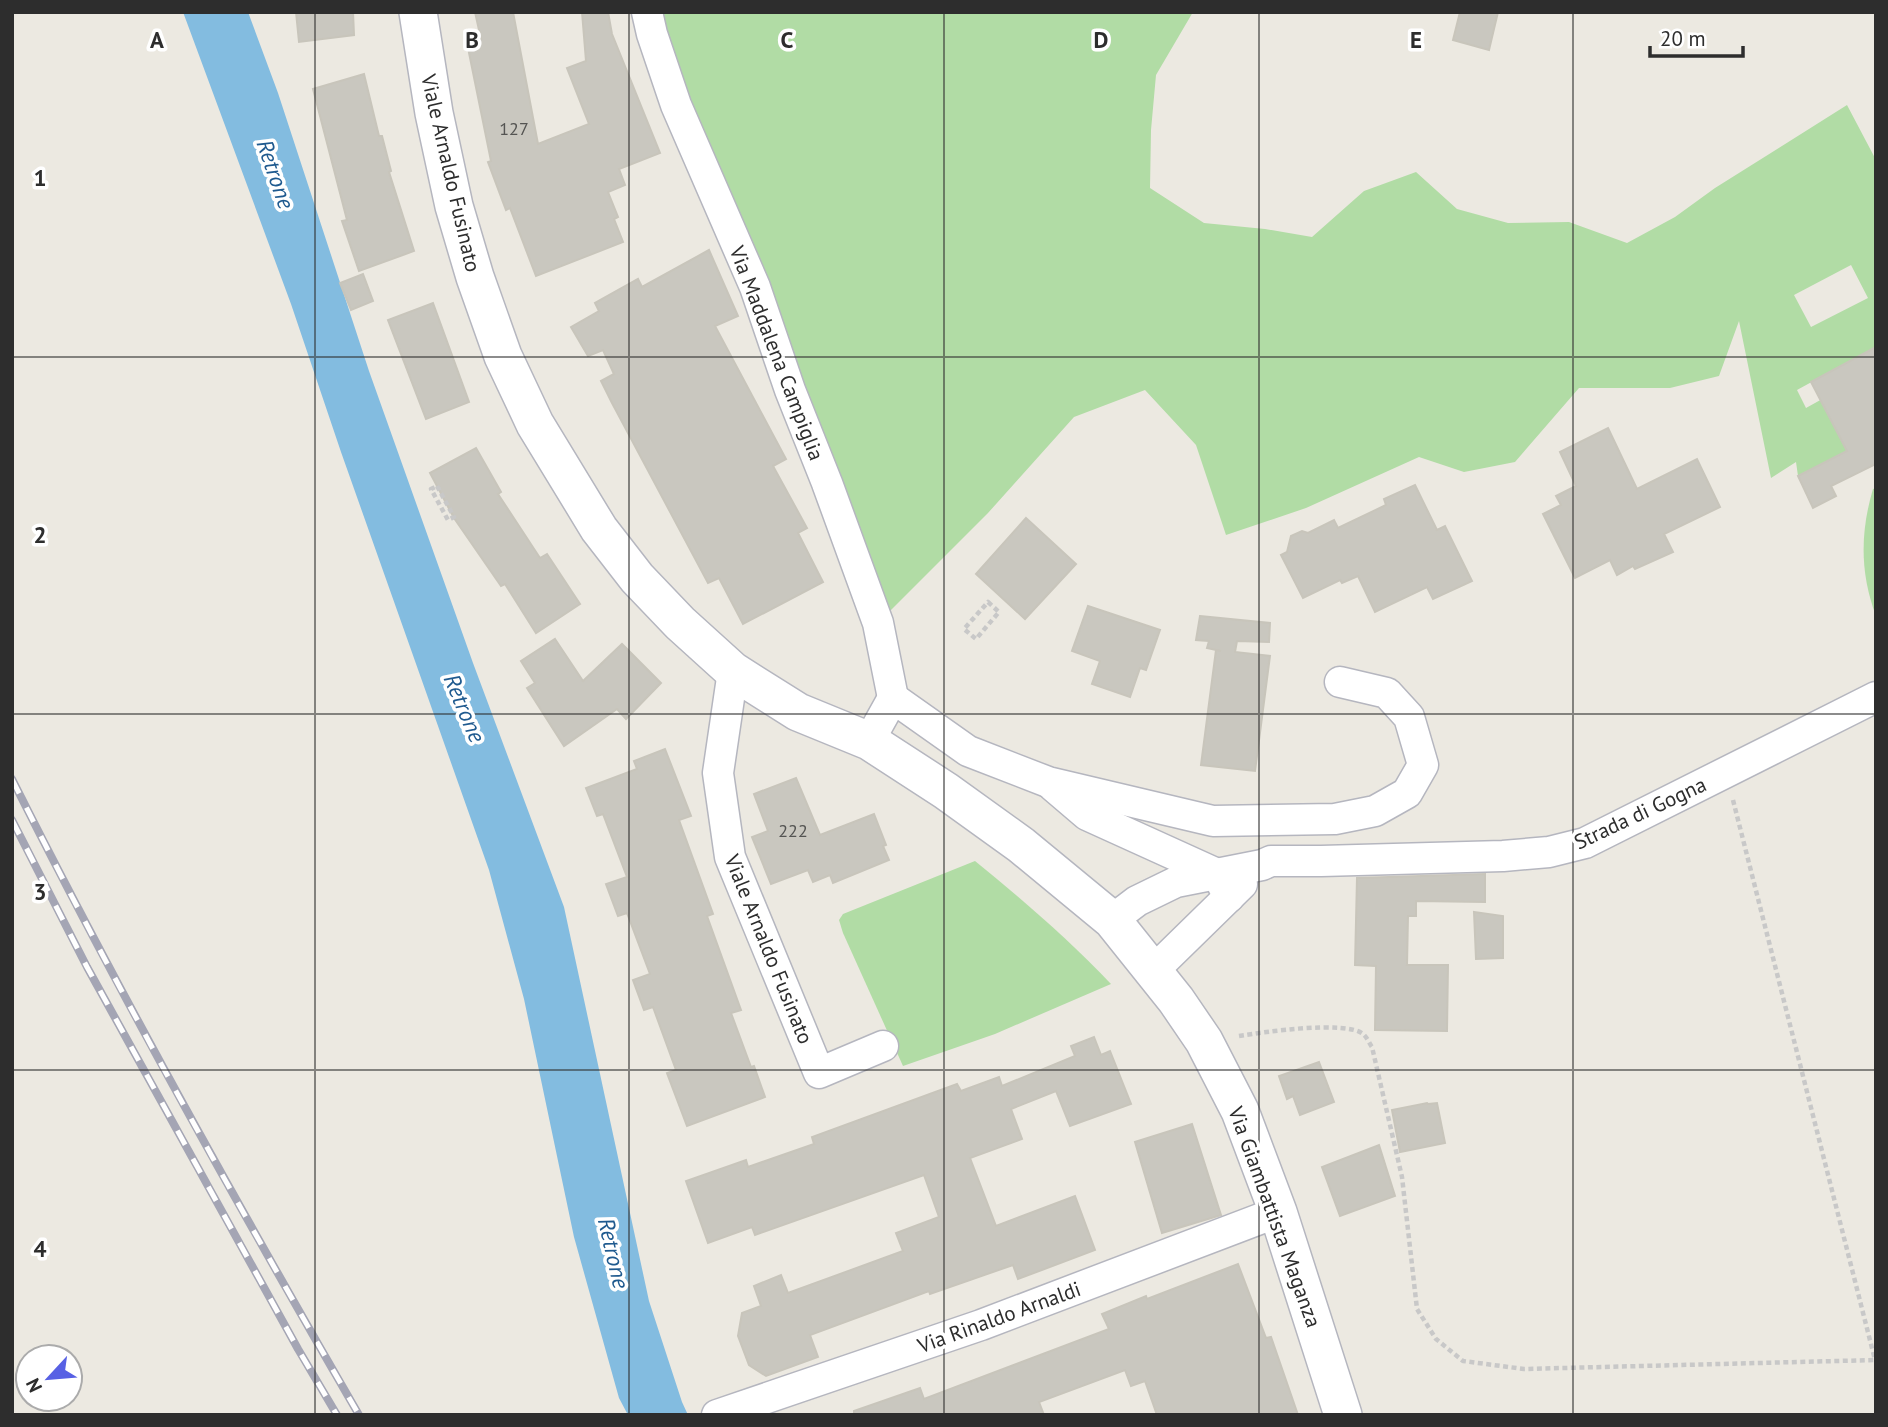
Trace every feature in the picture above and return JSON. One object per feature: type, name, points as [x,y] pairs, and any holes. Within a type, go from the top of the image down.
[{"type":"street","name":"Viale Arnaldo Fusinato","points":[[418,12],[434,113],[454,206],[475,277],[503,356],[535,424],[599,529],[637,579],[733,671],[798,712],[869,741],[946,791],[1021,845]]},
{"type":"street","name":"Via Maddalena Campiglia","points":[[647,12],[677,105],[755,287],[790,390],[827,482],[878,623],[893,698]]},
{"type":"street","name":"Viale Arnaldo Fusinato","points":[[733,671],[718,773],[730,857],[819,1073],[883,1046]]},
{"type":"street","points":[[869,741],[893,698],[968,751],[1048,782],[1213,821],[1335,819],[1375,811],[1407,793],[1423,765],[1409,717],[1387,692],[1340,682]]},
{"type":"street","name":"Strada di Gogna","points":[[1152,972],[1223,886],[1271,861],[1503,856],[1549,852],[1585,843],[1876,697]]},
{"type":"street","points":[[1048,782],[1087,816],[1223,886]]},
{"type":"street","name":"Via Giambattista Maganza","points":[[1021,845],[1112,920],[1176,1000],[1204,1041],[1240,1111],[1278,1212],[1343,1415]]},
{"type":"street","points":[[1112,920],[1137,901],[1176,882],[1223,886]]},
{"type":"street","name":"Via Rinaldo Arnaldi","points":[[717,1415],[981,1325],[1278,1212]]},
{"type":"path","points":[[437,486],[454,517],[447,520],[431,489],[437,486]]},
{"type":"path","points":[[988,603],[999,612],[976,639],[964,629],[988,603]]},
{"type":"path","points":[[1204,1041],[1288,1028],[1352,1028],[1365,1034],[1372,1047],[1402,1177],[1418,1309],[1436,1339],[1463,1361],[1524,1369],[1875,1360],[1731,792]]},
{"type":"green space","points":[[647,12],[1193,12],[1156,75],[1150,188],[1204,223],[1312,237],[1364,191],[1416,172],[1457,209],[1508,223],[1569,222],[1627,243],[1675,217],[1715,188],[1847,105],[1876,160],[1876,360],[1870,350],[1797,390],[1806,408],[1824,398],[1853,461],[1820,465],[1798,476],[1796,462],[1771,478],[1739,321],[1719,376],[1670,388],[1579,388],[1515,462],[1464,472],[1419,457],[1306,508],[1226,535],[1196,445],[1145,390],[1074,417],[988,513],[878,623]],"holes":[[[1851,265],[1868,298],[1811,327],[1794,295]]]},
{"type":"green space","points":[[1876,488],[1876,616],[1867,584],[1864,537],[1869,505],[1873,489]]},
{"type":"green space","points":[[975,861],[1011,890],[1111,984],[995,1034],[903,1066],[839,920],[843,914]]},
{"type":"water","name":"Retrone","points":[[183,12],[248,12],[278,93],[369,371],[564,907],[649,1301],[688,1415],[628,1415],[619,1398],[574,1237],[524,999],[489,870],[291,304]]},
{"type":"building","points":[[296,12],[353,12],[354,35],[299,42]]},
{"type":"building","points":[[475,12],[513,12],[538,144],[589,124],[567,68],[586,61],[582,12],[608,12],[612,34],[660,153],[619,169],[625,185],[608,192],[618,217],[614,219],[623,242],[536,276],[510,208],[506,210],[488,162],[491,161],[467,43],[481,39]]},
{"type":"building","points":[[1460,12],[1498,12],[1489,50],[1453,40]]},
{"type":"building","points":[[364,74],[379,136],[382,136],[391,171],[389,172],[414,251],[359,271],[342,221],[347,220],[313,89]]},
{"type":"building","points":[[709,250],[738,316],[715,326],[786,459],[773,466],[807,528],[798,533],[823,582],[743,624],[719,578],[708,583],[612,403],[601,381],[614,374],[603,350],[588,356],[571,327],[599,311],[595,303],[638,279],[642,287]]},
{"type":"building","points":[[363,274],[373,301],[351,310],[340,283]]},
{"type":"building","points":[[433,303],[469,402],[426,419],[388,320]]},
{"type":"building","points":[[1876,347],[1876,464],[1831,486],[1836,496],[1813,508],[1798,476],[1847,451],[1811,382]]},
{"type":"building","points":[[1608,428],[1637,489],[1697,459],[1720,507],[1664,534],[1673,552],[1635,569],[1633,566],[1617,575],[1610,560],[1575,578],[1543,514],[1561,505],[1556,496],[1576,486],[1560,452]]},
{"type":"building","points":[[476,448],[501,492],[498,494],[540,558],[547,554],[580,604],[536,633],[505,584],[501,586],[454,518],[430,473]]},
{"type":"building","points":[[1415,485],[1437,530],[1445,526],[1472,581],[1433,599],[1427,587],[1375,612],[1358,576],[1342,583],[1340,580],[1303,598],[1281,555],[1287,552],[1291,536],[1302,531],[1308,533],[1334,520],[1338,528],[1386,505],[1384,499]]},
{"type":"building","points":[[1026,518],[1076,564],[1025,619],[976,574]]},
{"type":"building","points":[[1088,606],[1160,630],[1146,670],[1140,668],[1130,697],[1092,684],[1100,661],[1072,651]]},
{"type":"building","points":[[1200,616],[1270,623],[1269,642],[1237,641],[1235,652],[1270,656],[1255,771],[1201,765],[1216,650],[1221,651],[1207,648],[1209,641],[1196,640]]},
{"type":"building","points":[[555,639],[583,681],[622,644],[661,683],[626,719],[617,709],[564,746],[527,688],[535,683],[521,661]]},
{"type":"building","points":[[665,749],[691,816],[679,820],[713,914],[707,916],[741,1010],[731,1013],[765,1097],[687,1126],[667,1073],[676,1070],[653,1007],[644,1010],[633,980],[650,974],[627,913],[618,916],[606,884],[627,877],[603,814],[597,816],[586,788],[637,769],[634,761]]},
{"type":"building","points":[[796,778],[820,835],[874,814],[889,860],[833,883],[830,875],[813,882],[808,870],[771,884],[752,837],[768,831],[754,794]]},
{"type":"building","points":[[1485,874],[1485,902],[1416,901],[1416,916],[1408,916],[1407,965],[1448,965],[1447,1031],[1375,1030],[1376,966],[1355,965],[1357,878]]},
{"type":"building","points":[[1474,912],[1503,916],[1503,958],[1476,959]]},
{"type":"building","points":[[1094,1037],[1101,1055],[1110,1051],[1131,1104],[1070,1126],[1056,1091],[1011,1109],[1022,1139],[970,1158],[996,1226],[1075,1196],[1095,1250],[1018,1279],[1013,1265],[930,1294],[929,1291],[810,1335],[818,1357],[766,1376],[749,1365],[738,1336],[742,1313],[761,1306],[754,1286],[781,1275],[788,1293],[903,1251],[896,1233],[939,1217],[924,1175],[755,1235],[752,1227],[708,1243],[686,1181],[746,1160],[748,1167],[814,1144],[812,1137],[957,1084],[961,1091],[999,1077],[1002,1086],[1075,1056],[1071,1046]]},
{"type":"building","points":[[1319,1062],[1334,1102],[1300,1115],[1293,1096],[1287,1099],[1279,1076]]},
{"type":"building","points":[[1437,1103],[1445,1143],[1400,1152],[1392,1110]]},
{"type":"building","points":[[1192,1124],[1221,1215],[1162,1233],[1135,1142]]},
{"type":"building","points":[[1379,1145],[1395,1196],[1340,1216],[1322,1167]]},
{"type":"building","points":[[1238,1264],[1266,1338],[1271,1337],[1298,1415],[1157,1415],[1145,1381],[1131,1386],[1125,1370],[1039,1402],[1044,1415],[854,1415],[854,1411],[920,1388],[924,1399],[1109,1329],[1102,1314]]},
{"type":"railway","points":[[12,779],[181,1100],[359,1415]]},
{"type":"railway","points":[[12,820],[87,967],[337,1415]]}]
